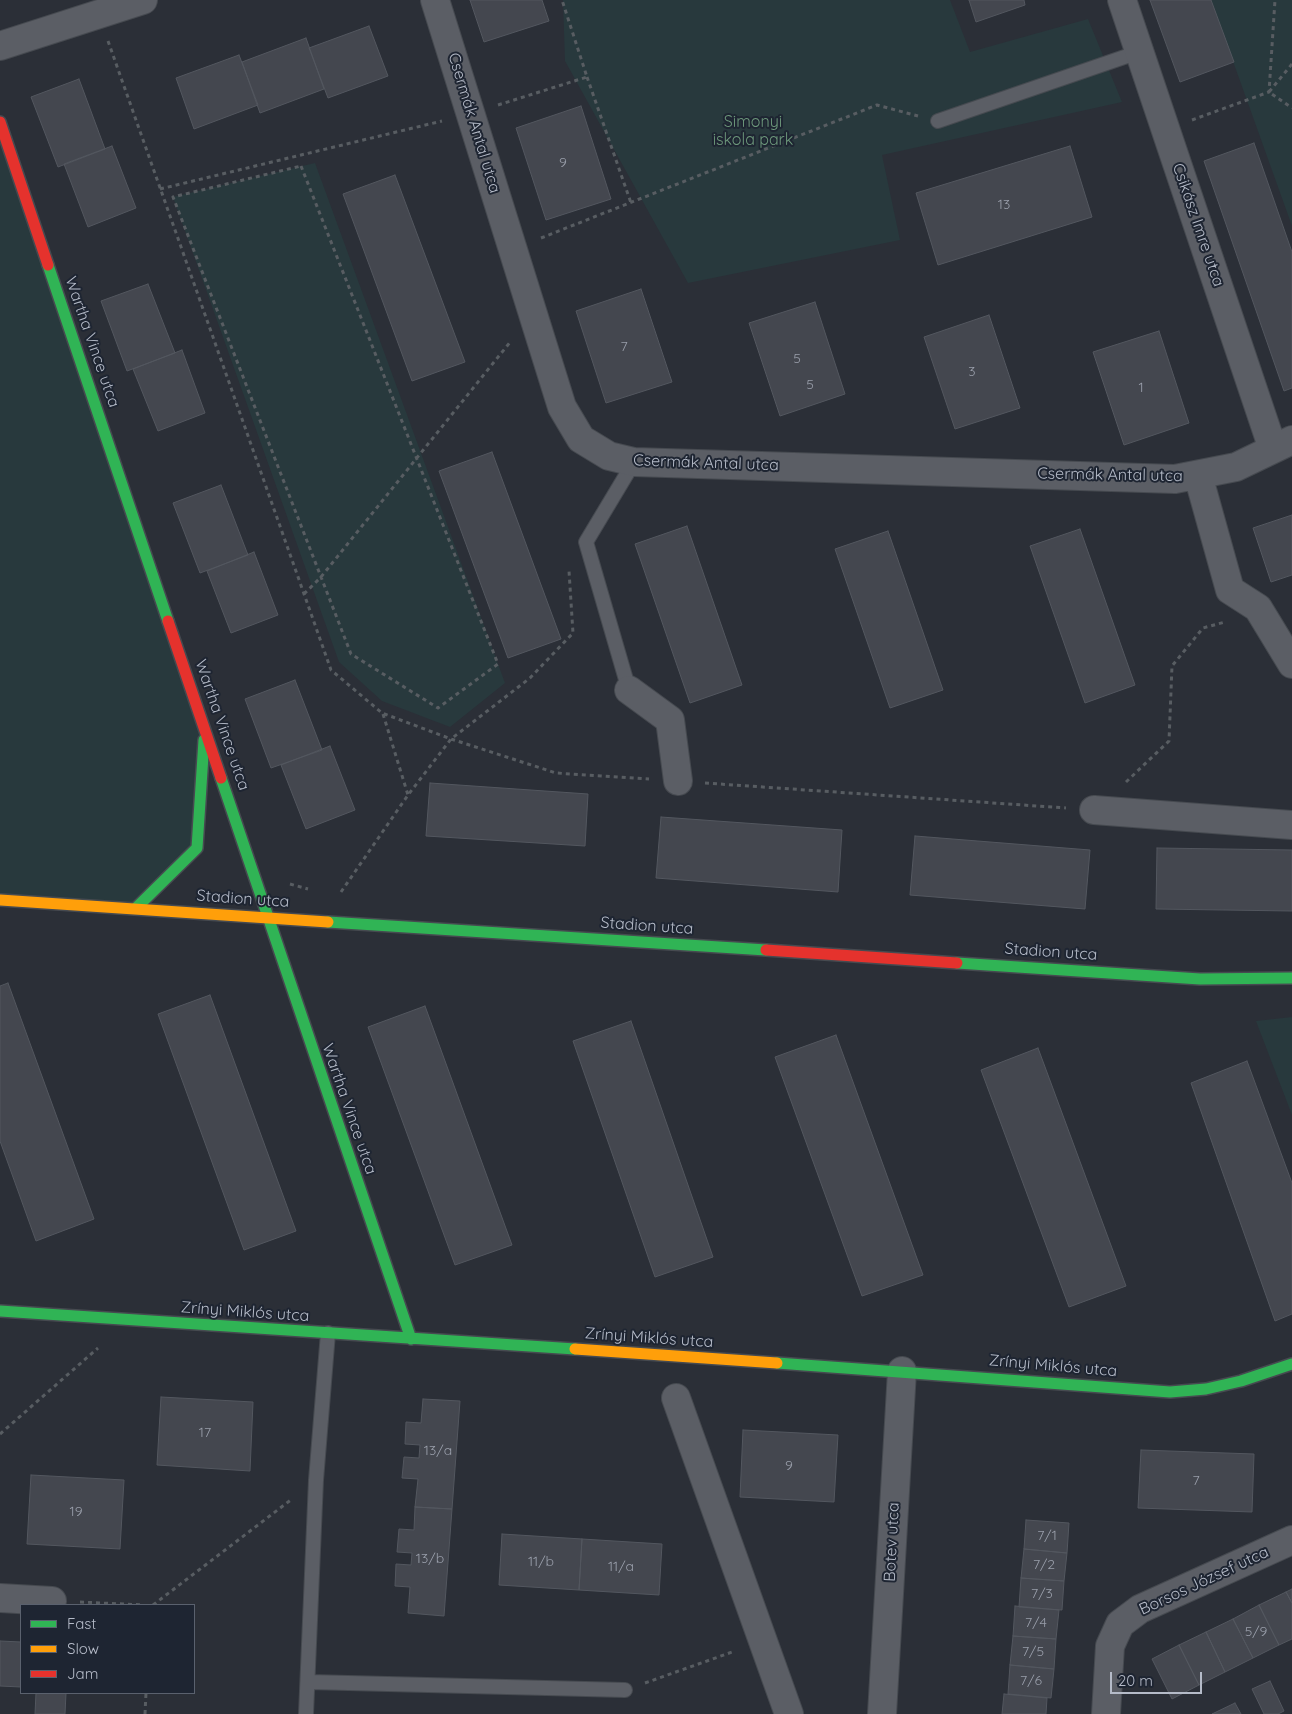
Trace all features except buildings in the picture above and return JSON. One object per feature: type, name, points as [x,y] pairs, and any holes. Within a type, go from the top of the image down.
[{"type":"street","points":[[0,46],[143,0]]},
{"type":"street","name":"Csermák Antal utca","points":[[435,0],[562,407],[581,439],[609,456],[634,462],[1175,479],[1236,467],[1283,445]]},
{"type":"street","name":"Csikász Imre utca","points":[[1122,0],[1166,130],[1283,445]]},
{"type":"street","name":"Wartha Vince utca","points":[[0,122],[255,875],[266,917],[411,1339]]},
{"type":"street","points":[[1198,475],[1230,590],[1260,611],[1292,664]]},
{"type":"street","points":[[629,690],[670,720],[678,781]]},
{"type":"street","points":[[136,908],[197,848],[205,726]]},
{"type":"street","points":[[1094,810],[1292,824]]},
{"type":"street","name":"Stadion utca","points":[[0,900],[1200,978],[1292,978]]},
{"type":"street","name":"Zrínyi Miklós utca","points":[[0,1311],[128,1321],[902,1370],[1170,1392],[1206,1389],[1241,1381],[1292,1364]]},
{"type":"street","name":"Botev utca","points":[[882,1714],[902,1370]]},
{"type":"street","points":[[676,1398],[789,1714]]},
{"type":"street","name":"Borsos József utca","points":[[1106,1714],[1110,1646],[1120,1624],[1140,1609],[1292,1540]]},
{"type":"street","points":[[0,1598],[52,1600]]},
{"type":"lane","points":[[938,121],[1140,52]]},
{"type":"lane","points":[[629,690],[586,542],[634,462]]},
{"type":"lane","points":[[306,1714],[309,1682],[316,1480],[328,1333]]},
{"type":"lane","points":[[309,1682],[626,1690]]},
{"type":"path","points":[[562,0],[631,203]]},
{"type":"path","points":[[1269,92],[1275,0]]},
{"type":"path","points":[[104,32],[331,670],[382,713],[451,739],[556,773],[1094,810],[1170,741],[1172,666],[1203,628],[1260,611]]},
{"type":"path","points":[[1166,130],[1269,92],[1292,64]]},
{"type":"path","points":[[160,189],[471,114],[587,77]]},
{"type":"path","points":[[1269,92],[1292,108]]},
{"type":"path","points":[[513,249],[877,105],[938,121]]},
{"type":"path","points":[[301,166],[416,459],[498,664],[438,708],[351,654],[173,197],[301,166]]},
{"type":"path","points":[[304,594],[321,577],[534,313]]},
{"type":"path","points":[[338,896],[408,795],[451,739],[530,678],[573,634],[569,570],[586,542]]},
{"type":"path","points":[[382,713],[408,795]]},
{"type":"path","points":[[255,875],[310,889]]},
{"type":"path","points":[[0,1434],[128,1321]]},
{"type":"path","points":[[154,1604],[316,1480]]},
{"type":"path","points":[[52,1600],[126,1604]]},
{"type":"path","points":[[626,1690],[763,1641]]},
{"type":"path","points":[[145,1714],[146,1694]]},
{"type":"green space","name":"Simonyi iskola park","points":[[563,0],[950,0],[970,52],[1088,19],[1122,102],[882,155],[900,240],[688,283],[565,61]]},
{"type":"green space","points":[[1211,0],[1292,0],[1292,226]]},
{"type":"green space","points":[[0,122],[205,726],[197,848],[136,908],[0,900]]},
{"type":"green space","points":[[315,163],[505,683],[450,727],[382,701],[339,662],[173,197]]},
{"type":"green space","points":[[1292,1017],[1292,1115],[1256,1021]]},
{"type":"traffic: fast","points":[[48,265],[168,621]]},
{"type":"traffic: fast","points":[[136,908],[197,848],[204,740]]},
{"type":"traffic: fast","points":[[221,778],[411,1339]]},
{"type":"traffic: fast","points":[[328,922],[766,950]]},
{"type":"traffic: fast","points":[[957,963],[1200,979],[1292,978]]},
{"type":"traffic: fast","points":[[0,1311],[575,1349]]},
{"type":"traffic: fast","points":[[777,1363],[1170,1392],[1206,1389],[1241,1381],[1292,1364]]},
{"type":"traffic: slow","points":[[0,900],[328,922]]},
{"type":"traffic: slow","points":[[575,1349],[777,1363]]},
{"type":"traffic: jam","points":[[0,122],[48,265]]},
{"type":"traffic: jam","points":[[168,621],[221,778]]},
{"type":"traffic: jam","points":[[766,950],[957,963]]}]
